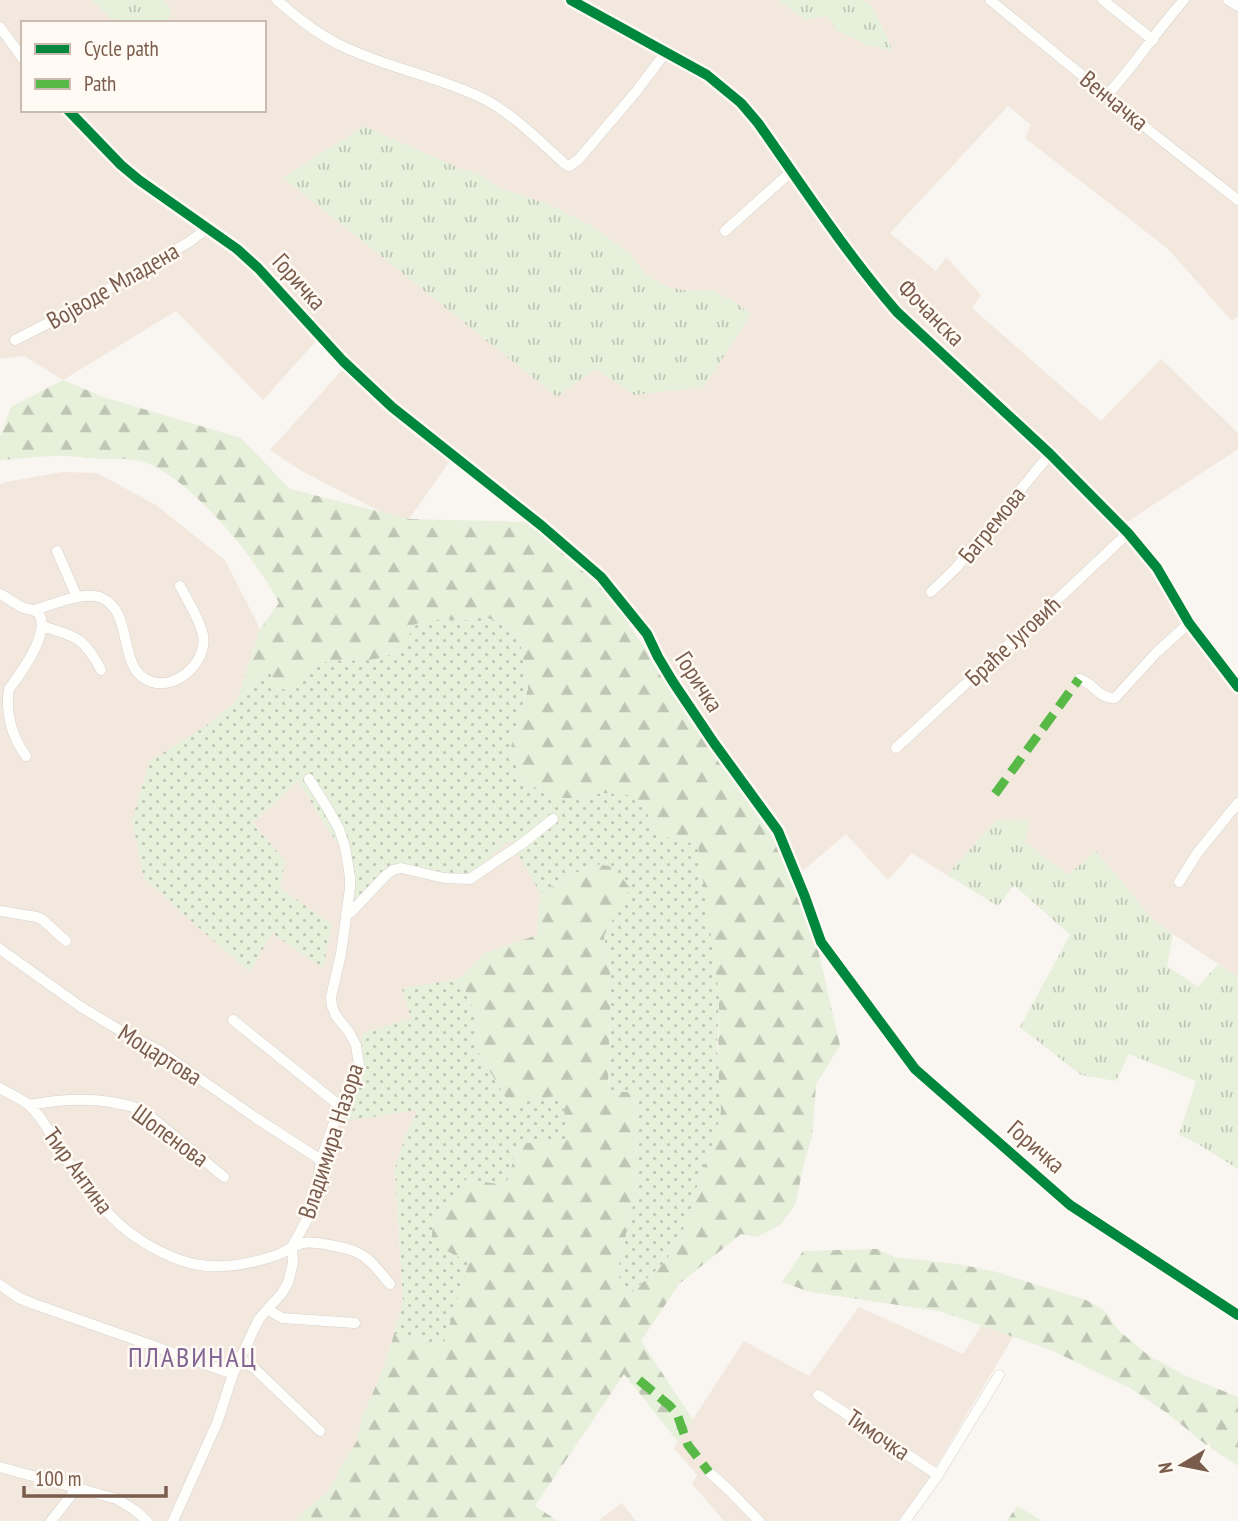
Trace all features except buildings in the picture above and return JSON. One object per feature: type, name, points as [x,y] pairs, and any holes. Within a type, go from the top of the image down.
[{"type":"street","points":[[277,0],[312,29],[340,45],[375,60],[452,85],[497,106],[569,166],[578,160],[666,52]]},
{"type":"street","name":"Фочанска","points":[[571,0],[707,75],[741,103],[758,123],[854,261],[897,312],[1050,454],[1128,533],[1157,568],[1189,623],[1238,687]]},
{"type":"street","name":"Венчачка","points":[[990,0],[1238,200]]},
{"type":"street","points":[[1103,0],[1153,40]]},
{"type":"street","points":[[1107,95],[1184,0]]},
{"type":"street","points":[[1228,0],[1238,6]]},
{"type":"street","points":[[0,27],[21,56]]},
{"type":"street","name":"Горичка","points":[[70,112],[139,180],[237,248],[343,361],[392,407],[542,526],[601,577],[647,634],[657,657],[680,692],[778,831],[818,937],[915,1069],[1070,1205],[1238,1315]]},
{"type":"street","points":[[725,232],[792,171]]},
{"type":"street","name":"Војводе Младена","points":[[15,340],[68,313],[189,242],[208,228]]},
{"type":"street","name":"Багремова","points":[[931,592],[956,568],[1050,454]]},
{"type":"street","name":"Браће Југовић","points":[[896,748],[1128,533]]},
{"type":"street","points":[[57,551],[77,597]]},
{"type":"street","points":[[0,594],[22,608],[34,610],[77,597],[101,598],[109,603],[120,620],[136,670],[153,683],[169,683],[184,676],[191,669],[202,652],[204,643],[200,624],[180,586]]},
{"type":"street","points":[[26,756],[11,728],[8,695],[9,689],[34,651],[42,626],[39,615],[34,610]]},
{"type":"street","points":[[1079,679],[1088,682],[1105,697],[1115,698],[1156,653],[1189,623]]},
{"type":"street","points":[[42,626],[76,637],[93,655],[101,670]]},
{"type":"street","name":"Владимира Назора","points":[[292,1247],[311,1212],[321,1160],[340,1106],[359,1065],[356,1045],[331,1006],[350,877],[345,847],[339,829],[309,779]]},
{"type":"street","points":[[1179,881],[1198,852],[1238,803]]},
{"type":"street","points":[[346,915],[393,870],[470,879],[553,819]]},
{"type":"street","points":[[0,911],[37,917],[66,941]]},
{"type":"street","name":"Моцартова","points":[[0,948],[81,1007],[160,1051],[321,1160]]},
{"type":"street","points":[[233,1020],[340,1106]]},
{"type":"street","name":"Ћир Антина","points":[[0,1087],[29,1105],[39,1115],[75,1171],[106,1212],[122,1229],[151,1247],[178,1259],[207,1266],[256,1261],[308,1243],[355,1251],[365,1257],[390,1284]]},
{"type":"street","name":"Шопенова","points":[[29,1105],[85,1100],[118,1103],[136,1108],[144,1111],[224,1177]]},
{"type":"street","points":[[173,1521],[217,1423],[233,1374],[253,1331],[282,1293],[291,1275],[292,1247]]},
{"type":"street","points":[[0,1284],[19,1298],[34,1304],[233,1374]]},
{"type":"street","points":[[269,1307],[282,1318],[355,1323]]},
{"type":"street","points":[[240,1359],[254,1368],[320,1431]]},
{"type":"street","name":"Тимочка","points":[[905,1521],[938,1475],[999,1375]]},
{"type":"street","name":"Тимочка","points":[[818,1395],[938,1475]]},
{"type":"street","points":[[0,1467],[117,1499],[147,1521]]},
{"type":"street","points":[[709,1472],[759,1521]]},
{"type":"street","points":[[51,1521],[77,1488]]},
{"type":"shaded area","points":[[0,0],[777,0],[806,20],[828,16],[893,50],[872,6],[863,0],[1238,0],[1238,316],[1232,321],[1167,248],[1025,138],[1031,125],[1008,106],[890,233],[936,271],[946,257],[981,295],[972,308],[1101,421],[1161,359],[1238,433],[1238,449],[1127,522],[1163,566],[1192,618],[1238,677],[1238,977],[1155,922],[1096,852],[1068,875],[1024,842],[1028,822],[996,820],[947,875],[912,853],[888,880],[846,834],[799,874],[720,747],[603,574],[530,509],[457,451],[409,519],[391,517],[300,470],[270,450],[343,369],[316,341],[263,400],[176,311],[63,380],[24,356],[0,359]],"holes":[[[461,169],[480,174],[498,187],[550,205],[592,226],[629,253],[648,276],[668,287],[689,291],[712,290],[751,314],[634,395],[596,369]]]},
{"type":"shaded area","points":[[62,472],[97,473],[156,505],[225,560],[260,629],[237,701],[203,728],[249,972],[272,933],[323,967],[332,924],[279,888],[284,861],[253,822],[298,781],[340,848],[351,902],[393,865],[511,840],[540,893],[537,935],[485,953],[460,978],[402,990],[412,1018],[419,1110],[406,1135],[395,1168],[403,1303],[384,1367],[362,1418],[357,1441],[330,1490],[295,1521],[0,1521],[0,484]]},
{"type":"shaded area","points":[[859,1307],[963,1354],[982,1325],[1013,1337],[901,1521],[724,1521],[692,1484],[697,1475],[674,1448],[744,1341],[809,1376]]},
{"type":"shaded area","points":[[622,1503],[636,1521],[598,1521]]},
{"type":"green space","points":[[91,0],[163,0],[171,9],[168,21],[114,21]]},
{"type":"green space","points":[[777,0],[863,0],[872,6],[893,51],[867,45],[836,30],[828,16],[806,20]]},
{"type":"green space","points":[[364,126],[461,169],[480,174],[498,187],[550,205],[592,226],[629,253],[648,276],[668,287],[689,291],[712,290],[751,314],[704,387],[634,395],[596,369],[557,397],[283,178]]},
{"type":"green space","points":[[63,380],[103,397],[241,438],[290,489],[409,519],[526,522],[600,582],[674,691],[764,814],[816,941],[840,1045],[816,1085],[812,1137],[795,1205],[780,1225],[757,1237],[741,1234],[679,1284],[641,1341],[693,1420],[678,1442],[624,1374],[535,1506],[558,1521],[295,1521],[330,1490],[357,1441],[362,1418],[384,1367],[394,1334],[442,1345],[431,1242],[433,1223],[466,1179],[506,1185],[518,1144],[510,1105],[478,1052],[476,1015],[460,978],[485,953],[537,935],[540,893],[592,864],[613,866],[631,887],[604,936],[611,977],[608,1092],[638,1091],[635,1197],[617,1274],[631,1293],[666,1261],[693,1211],[702,1169],[712,1151],[718,1068],[719,993],[652,833],[646,805],[603,793],[577,798],[549,798],[518,774],[511,746],[528,688],[520,640],[504,623],[482,617],[462,621],[442,619],[387,657],[364,661],[341,660],[304,676],[288,690],[268,687],[273,668],[237,701],[260,629],[279,603],[239,543],[202,502],[162,471],[144,462],[59,456],[0,460],[0,437],[11,407]]},
{"type":"green space","points":[[482,617],[504,623],[520,640],[528,688],[511,746],[518,774],[549,798],[577,798],[603,793],[628,795],[646,805],[652,833],[698,845],[719,993],[717,1047],[721,1111],[712,1151],[702,1169],[696,1190],[693,1211],[666,1261],[631,1293],[617,1274],[635,1197],[638,1092],[608,1092],[611,977],[604,936],[630,888],[613,866],[592,864],[540,893],[510,840],[468,876],[393,865],[351,902],[340,848],[298,781],[253,823],[285,861],[280,888],[332,924],[323,968],[272,933],[250,972],[144,878],[132,820],[150,761],[203,728],[274,667],[269,687],[288,690],[322,663],[387,656],[404,643],[415,624],[442,619],[462,621]]},
{"type":"green space","points":[[996,820],[1029,821],[1025,842],[1068,875],[1096,851],[1155,922],[1173,934],[1167,966],[1198,987],[1218,964],[1238,977],[1238,1169],[1179,1135],[1196,1081],[1129,1054],[1116,1081],[1081,1075],[1020,1027],[1070,935],[1014,885],[998,906],[947,875]]},
{"type":"green space","points":[[460,978],[476,1015],[478,1052],[510,1105],[560,1095],[571,1139],[518,1144],[506,1185],[466,1179],[433,1223],[431,1242],[469,1263],[443,1345],[394,1334],[403,1303],[395,1168],[418,1110],[339,1122],[363,1033],[411,1018],[402,989]]},
{"type":"green space","points":[[877,1249],[894,1257],[993,1271],[1086,1300],[1105,1311],[1118,1330],[1148,1355],[1186,1376],[1238,1397],[1238,1466],[1130,1388],[1051,1350],[939,1311],[810,1292],[782,1282],[803,1251]]},
{"type":"green space","points":[[1017,1506],[1042,1521],[1007,1521]]},
{"type":"marked path","points":[[995,794],[1079,679]]},
{"type":"marked path","points":[[639,1380],[677,1414],[688,1445],[709,1472]]},
{"type":"cycle path","points":[[571,0],[707,75],[741,103],[878,290],[897,312],[1050,454],[1128,533],[1157,568],[1189,623],[1238,687]]},
{"type":"cycle path","points":[[70,112],[139,180],[237,249],[258,268],[343,361],[392,407],[542,526],[601,577],[647,634],[673,682],[778,831],[821,942],[915,1069],[1070,1205],[1238,1315]]},
{"type":"district","name":"ПЛАВИНАЦ","points":[[193,1357]]}]
